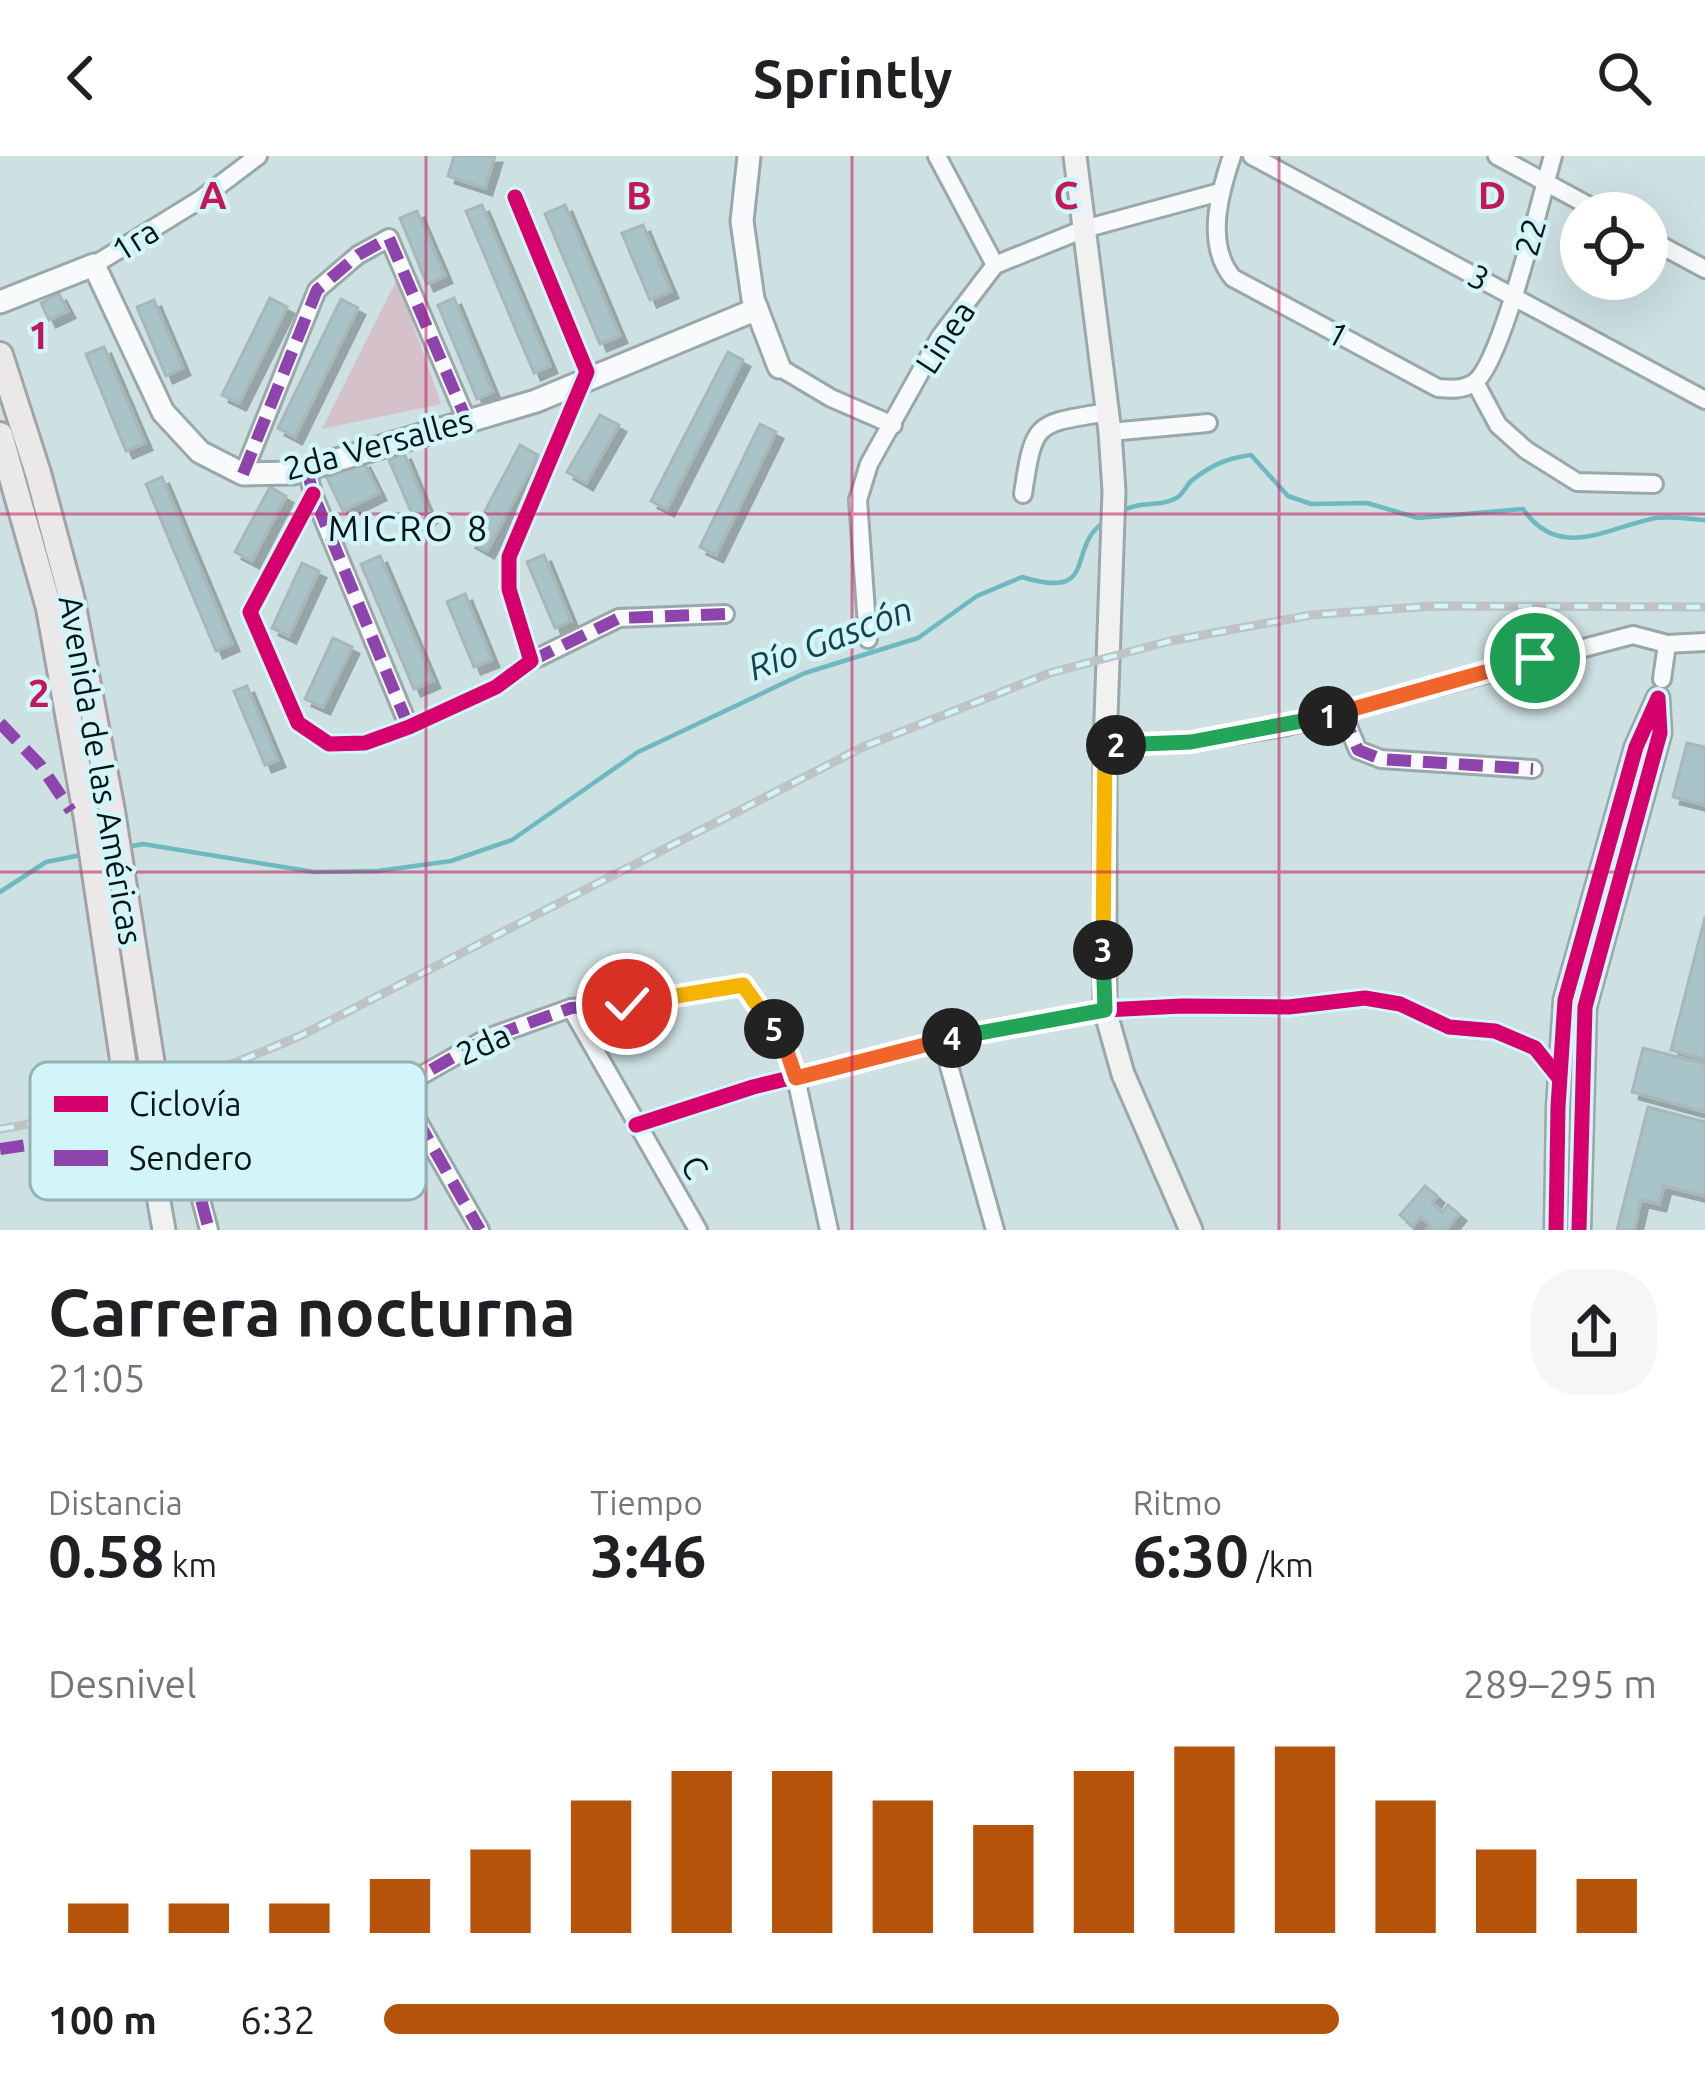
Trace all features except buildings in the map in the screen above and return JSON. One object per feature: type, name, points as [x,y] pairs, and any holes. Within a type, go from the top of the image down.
[{"type":"main road","points":[[1075,156],[1114,491],[1105,746],[1105,1010],[1123,1074],[1191,1230]]},
{"type":"main road","name":"Avenida de las Américas","points":[[0,356],[71,596],[113,909],[135,964],[157,1062]]},
{"type":"main road","name":"Avenida de las Américas","points":[[0,435],[49,608],[99,815]]},
{"type":"main road","name":"Avenida de las Américas","points":[[113,909],[108,966],[123,1062]]},
{"type":"main road","points":[[108,966],[135,964]]},
{"type":"main road","name":"Avenida de las Américas","points":[[159,1200],[164,1230]]},
{"type":"street","name":"1ra","points":[[0,302],[94,265],[201,199],[258,156]]},
{"type":"street","points":[[749,156],[742,221],[757,309],[779,367],[831,398],[893,425]]},
{"type":"street","points":[[937,156],[995,265]]},
{"type":"street","points":[[1220,192],[1232,156]]},
{"type":"street","name":"3","points":[[1252,156],[1705,400]]},
{"type":"street","points":[[1497,156],[1564,192]]},
{"type":"street","name":"22","points":[[1475,382],[1487,368],[1513,296],[1553,156]]},
{"type":"street","name":"Linea","points":[[868,639],[858,500],[868,464],[940,337],[995,265],[1084,229],[1220,192]]},
{"type":"street","name":"1","points":[[1220,192],[1217,249],[1233,278],[1438,388],[1456,389],[1475,382]]},
{"type":"street","points":[[514,197],[586,372],[509,557],[509,589],[531,662]]},
{"type":"street","points":[[243,474],[317,290],[358,255],[389,238],[467,421]]},
{"type":"street","points":[[1668,249],[1705,269]]},
{"type":"street","name":"2da Versalles","points":[[94,265],[163,412],[200,452],[243,474],[307,469],[536,400],[757,309]]},
{"type":"street","points":[[1475,382],[1498,425],[1526,450],[1577,482],[1654,484]]},
{"type":"street","points":[[1023,494],[1034,435],[1048,422],[1208,423]]},
{"type":"street","points":[[307,469],[409,728]]},
{"type":"street","points":[[313,494],[250,612],[298,723],[329,744],[365,743],[409,728],[496,687],[531,662],[619,618],[725,614]]},
{"type":"street","points":[[1105,746],[1191,742],[1282,727],[1633,635],[1667,644],[1705,642]]},
{"type":"street","points":[[1579,1230],[1585,1007],[1660,733],[1667,644]]},
{"type":"street","points":[[1556,1230],[1561,1028],[1573,968],[1636,747],[1660,689]]},
{"type":"street","points":[[1342,712],[1358,750],[1381,759],[1533,769]]},
{"type":"street","name":"2da","points":[[426,1073],[487,1038],[571,1008],[743,985],[783,1040],[796,1078]]},
{"type":"street","points":[[636,1125],[753,1087],[942,1040],[1105,1010],[1289,1007],[1365,998],[1400,1004],[1449,1027],[1495,1030],[1535,1048],[1559,1078]]},
{"type":"street","name":"C","points":[[571,1008],[698,1230]]},
{"type":"street","points":[[942,1040],[995,1230]]},
{"type":"street","points":[[796,1078],[829,1230]]},
{"type":"street","points":[[426,1135],[480,1230]]},
{"type":"street","points":[[198,1200],[209,1230]]},
{"type":"shaded area","points":[[397,279],[441,404],[322,429]]},
{"type":"waterway","name":"Río Gascón","points":[[1123,511],[1171,500],[1211,467],[1251,455],[1288,496],[1311,504],[1367,503],[1418,518],[1523,509],[1537,525],[1569,538],[1656,518],[1705,520]]},
{"type":"waterway","name":"Río Gascón","points":[[127,847],[143,844],[314,872],[378,871],[451,861],[512,840],[638,752],[805,673],[918,638],[977,596],[1022,577],[1046,583],[1072,577],[1092,533],[1103,523]]},
{"type":"waterway","name":"Río Gascón","points":[[0,892],[46,862],[86,854]]},
{"type":"railway","points":[[236,1062],[302,1035],[863,747],[1050,673],[1170,641],[1311,615],[1433,606],[1705,607]]},
{"type":"railway","points":[[0,1129],[30,1123]]},
{"type":"marked path","points":[[243,474],[317,290],[358,255],[389,238],[467,421]]},
{"type":"marked path","points":[[307,469],[313,494],[409,727]]},
{"type":"marked path","points":[[531,661],[619,618],[725,614]]},
{"type":"marked path","points":[[1342,712],[1358,750],[1381,759],[1533,769]]},
{"type":"marked path","points":[[0,723],[41,766],[71,811]]},
{"type":"marked path","points":[[426,1073],[487,1038],[571,1008],[743,985],[783,1040],[796,1078]]},
{"type":"marked path","points":[[426,1135],[480,1230]]},
{"type":"marked path","points":[[0,1149],[30,1145]]},
{"type":"marked path","points":[[201,1200],[209,1230]]},
{"type":"cycle path","points":[[313,494],[250,612],[298,723],[329,744],[365,743],[496,687],[531,661],[509,589],[509,557],[587,372],[515,197]]},
{"type":"cycle path","points":[[1556,1230],[1565,1000],[1636,747],[1658,698],[1660,733],[1585,1007],[1579,1230]]},
{"type":"cycle path","points":[[636,1125],[753,1087],[942,1041],[1105,1010],[1182,1006],[1289,1007],[1365,998],[1400,1004],[1449,1027],[1495,1031],[1535,1048],[1559,1078]]},
{"type":"district","name":"MICRO 8","points":[[409,528]]},
{"type":"route","points":[[627,1004],[743,985],[783,1040],[796,1078],[942,1040],[1105,1010],[1105,746],[1191,742],[1282,727],[1535,658]]}]
